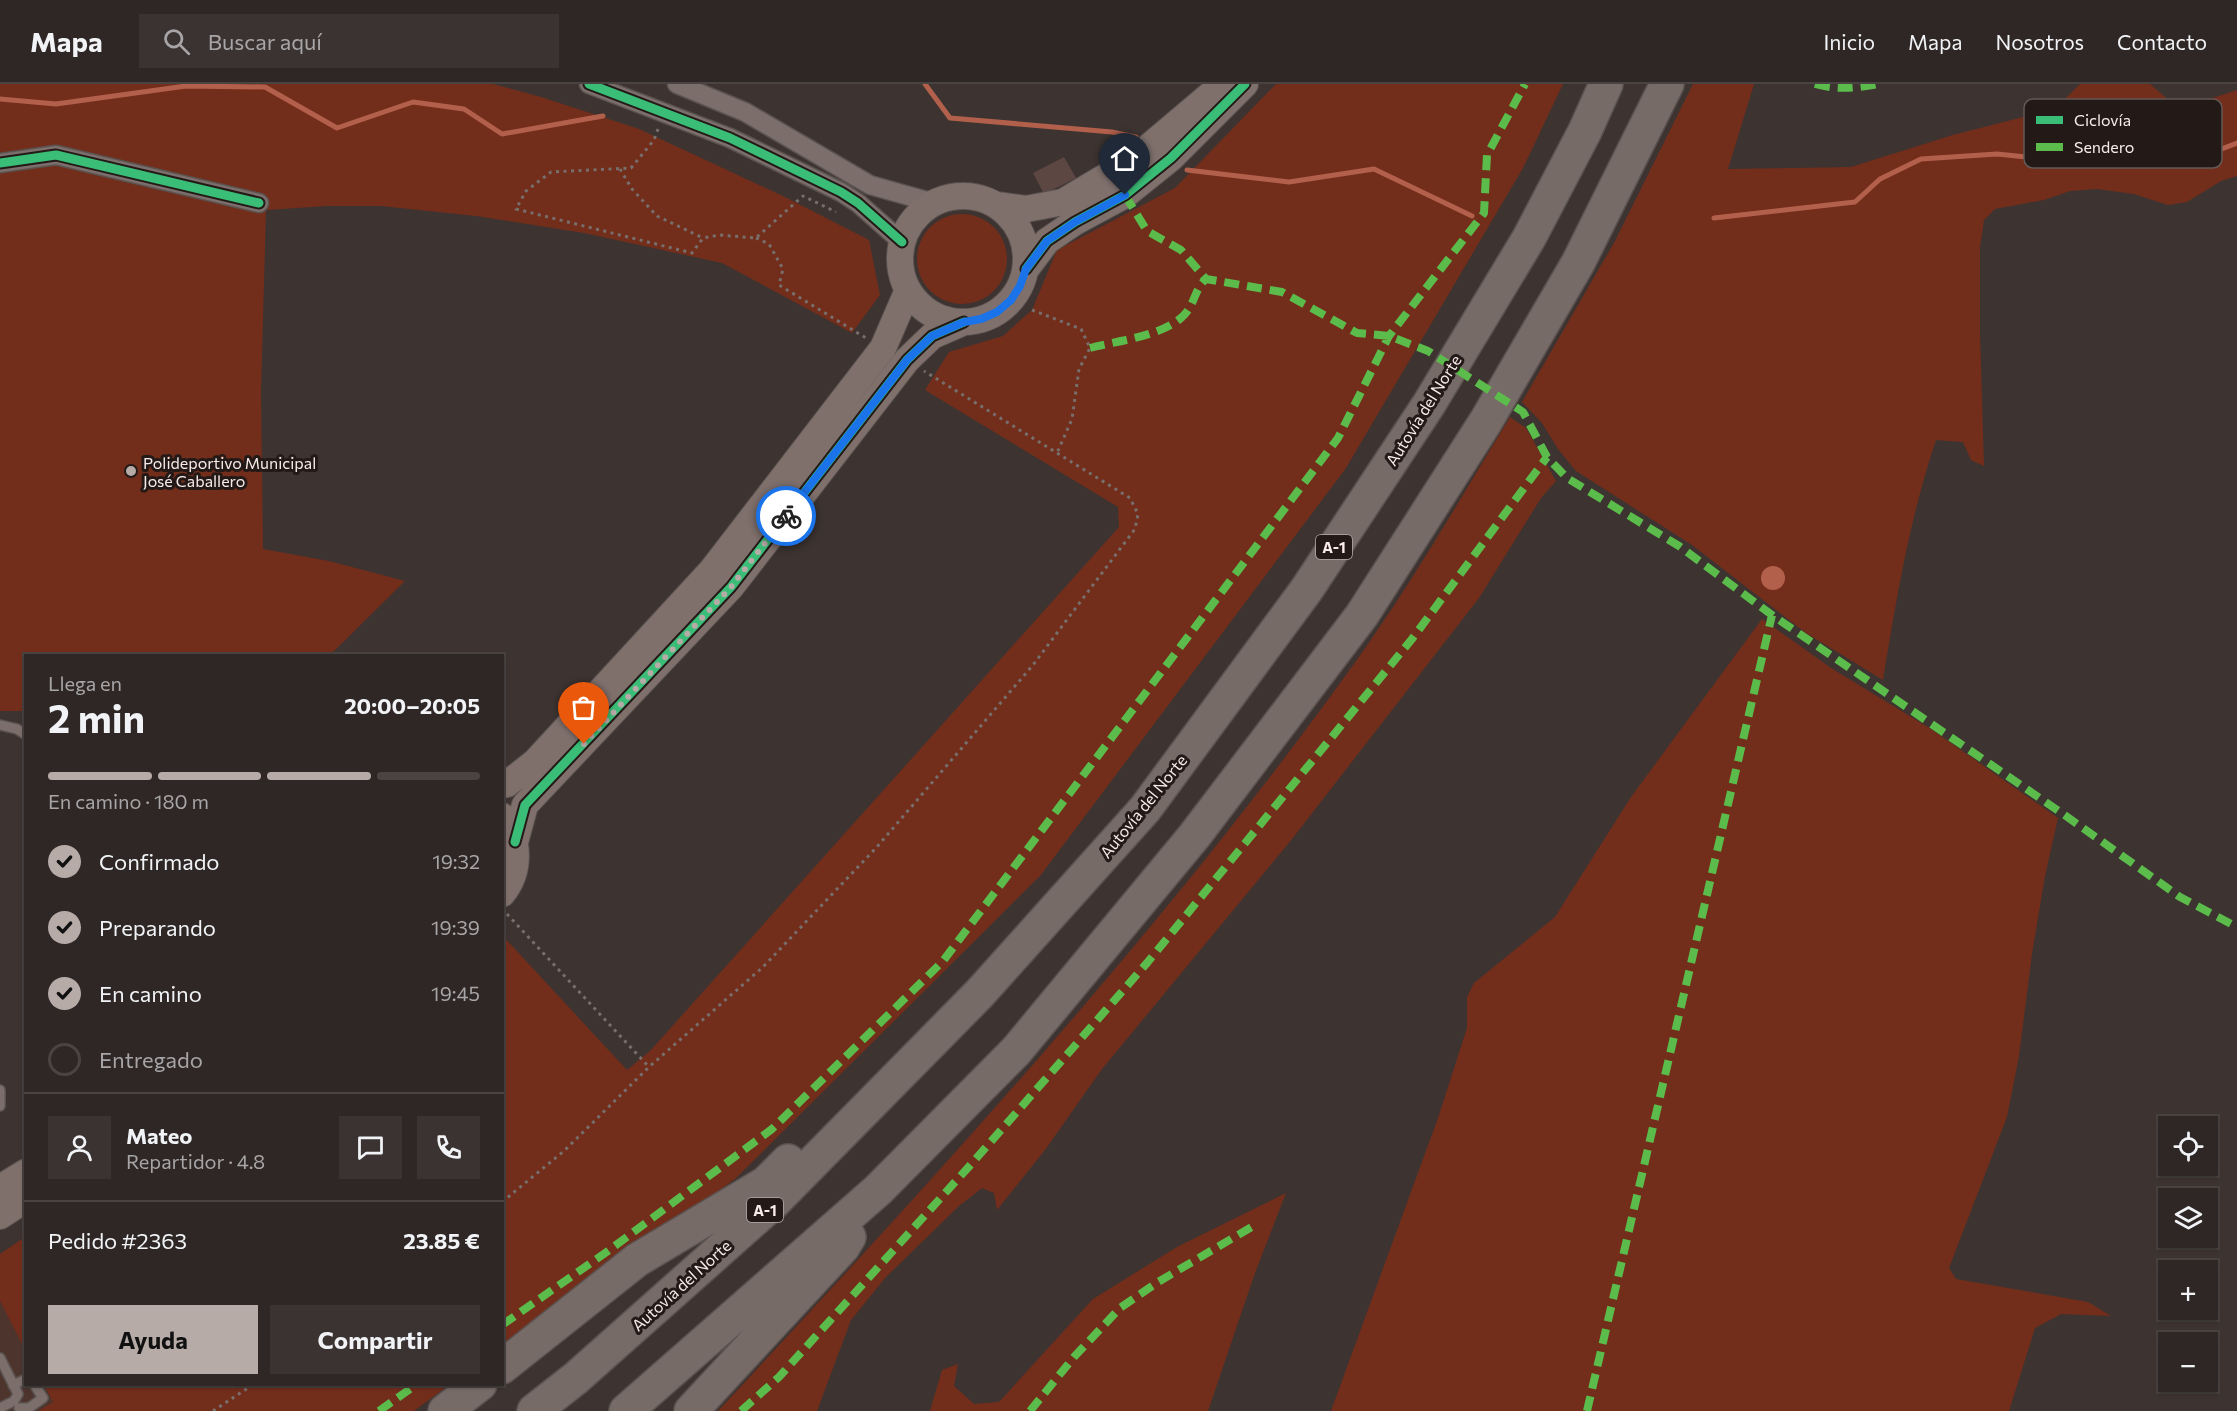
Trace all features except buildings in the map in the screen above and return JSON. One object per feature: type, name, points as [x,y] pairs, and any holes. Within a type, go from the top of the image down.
[{"type":"highway","name":"Autovía del Norte","points":[[534,1411],[576,1378],[773,1203],[980,993],[1145,809],[1307,589],[1429,404],[1529,238],[1585,131],[1606,84]]},
{"type":"highway","points":[[626,1411],[878,1190],[1016,1051],[1195,835],[1362,615],[1486,421],[1578,263],[1667,84]]},
{"type":"highway","points":[[504,1365],[637,1260],[766,1183],[894,1058],[980,993]]},
{"type":"highway","points":[[691,1411],[843,1247],[878,1190]]},
{"type":"highway","points":[[445,1411],[477,1386]]},
{"type":"street","points":[[589,84],[730,138],[858,203],[902,242]]},
{"type":"street","points":[[677,84],[745,112],[870,185],[934,203]]},
{"type":"street","points":[[964,322],[937,317],[916,301],[908,290],[901,267],[902,242],[909,226],[920,213],[934,203],[954,196],[976,197],[996,205],[1026,209],[1063,202],[1132,161],[1224,84]]},
{"type":"street","points":[[515,842],[525,805],[731,587],[907,360],[932,336],[964,322],[981,319],[997,312],[1011,300],[1020,286],[1026,269],[1047,241],[1075,222],[1125,195],[1171,158],[1245,84]]},
{"type":"street","points":[[0,163],[56,155],[259,203]]},
{"type":"street","points":[[996,205],[1010,217],[1020,232],[1026,250],[1026,269]]},
{"type":"street","points":[[504,785],[535,762],[712,570],[882,348],[908,290]]},
{"type":"street","points":[[504,819],[515,842],[516,858],[514,873],[504,890]]},
{"type":"street","points":[[0,1188],[24,1173]]},
{"type":"street","points":[[0,1216],[24,1200]]},
{"type":"lane","points":[[0,725],[17,729],[24,734]]},
{"type":"lane","points":[[0,1090],[0,1106]]},
{"type":"lane","points":[[0,1358],[18,1394],[15,1401],[0,1408]]},
{"type":"lane","points":[[14,1385],[24,1380]]},
{"type":"lane","points":[[19,1408],[29,1408],[43,1398],[35,1386]]},
{"type":"path","points":[[665,113],[654,140],[631,168],[551,172],[526,191],[516,209],[692,253],[703,238]]},
{"type":"path","points":[[620,169],[632,189],[657,216],[703,238],[719,235],[756,238],[769,244],[783,269],[779,285],[882,348]]},
{"type":"path","points":[[756,238],[803,196],[851,219],[858,203]]},
{"type":"path","points":[[1032,310],[1081,328],[1090,348],[1079,369],[1072,419],[1057,453]]},
{"type":"path","points":[[504,1200],[564,1151],[650,1066],[763,967],[876,848],[1033,664],[1135,529],[1138,514],[1130,498],[907,360]]},
{"type":"path","points":[[504,910],[650,1066]]},
{"type":"path","points":[[213,1411],[251,1386]]},
{"type":"shaded area","points":[[0,84],[493,84],[639,129],[787,198],[869,240],[880,295],[852,333],[722,263],[584,233],[476,216],[381,206],[327,206],[266,210],[261,392],[263,549],[329,561],[405,581],[331,654],[24,654],[24,711],[0,711]]},
{"type":"shaded area","points":[[1276,84],[1563,84],[1523,168],[1346,468],[1040,876],[735,1179],[504,1344],[504,1180],[506,1179],[504,1177],[504,937],[627,1070],[650,1051],[1119,527],[1118,507],[925,390],[949,352],[1003,336],[1032,310],[1057,250],[1175,188]]},
{"type":"shaded area","points":[[1693,84],[1754,84],[1728,169],[1851,167],[1953,135],[2024,117],[2024,168],[2222,168],[2222,99],[2210,99],[2237,90],[2237,176],[2221,181],[2187,202],[2168,205],[2134,194],[2097,189],[2070,191],[2044,200],[1995,209],[1984,220],[1980,247],[1980,333],[1984,466],[1971,460],[1963,442],[1936,440],[1911,529],[1883,680],[1806,633],[1692,545],[1576,471],[1558,449],[1542,423],[1522,402],[1615,241]]},
{"type":"shaded area","points":[[2080,84],[2150,84],[2167,99],[2065,99]]},
{"type":"shaded area","points":[[962,214],[979,218],[994,227],[1003,242],[1007,259],[1003,276],[994,291],[979,300],[962,304],[945,300],[930,291],[921,276],[917,259],[921,242],[930,227],[945,218]]},
{"type":"shaded area","points":[[1510,417],[1526,428],[1556,481],[1541,498],[1479,598],[1292,839],[1102,1069],[1045,1150],[997,1210],[994,1193],[982,1188],[959,1206],[886,1277],[851,1320],[817,1411],[718,1411],[968,1139],[1129,952],[1207,857],[1283,760],[1397,602]]},
{"type":"shaded area","points":[[1773,566],[1782,569],[1785,578],[1782,587],[1773,590],[1764,587],[1761,578],[1764,569]]},
{"type":"shaded area","points":[[1762,619],[1831,668],[1931,729],[2058,818],[2045,876],[2019,1056],[2007,1117],[1949,1268],[1956,1279],[2088,1302],[2111,1316],[2061,1314],[2035,1328],[2009,1411],[1331,1411],[1438,1118],[1467,1028],[1467,997],[1474,983],[1555,917],[1631,797]]},
{"type":"shaded area","points":[[1286,1193],[1255,1273],[1208,1411],[930,1411],[942,1370],[958,1364],[954,1386],[974,1404],[999,1402],[1093,1299],[1177,1247]]},
{"type":"shaded area","points":[[24,1238],[24,1348],[0,1301],[0,1254]]},
{"type":"shaded area","points":[[0,1301],[24,1348],[24,1386],[45,1386],[53,1402],[38,1411],[0,1411]]},
{"type":"shaded area","points":[[45,1386],[448,1386],[414,1411],[38,1411],[53,1402]]},
{"type":"waterway","points":[[925,84],[950,118],[1112,132],[1136,137]]},
{"type":"waterway","points":[[0,99],[56,104],[186,86],[265,87],[337,128],[413,102],[464,109],[502,134],[603,116]]},
{"type":"waterway","points":[[2222,149],[2237,143]]},
{"type":"waterway","points":[[1714,218],[1855,202],[1880,179],[1921,159],[1997,154],[2024,157]]},
{"type":"waterway","points":[[1187,170],[1289,182],[1374,169],[1472,216]]},
{"type":"marked path","points":[[504,1324],[608,1251],[772,1129],[943,961],[1338,438],[1389,336],[1484,213],[1487,155],[1525,84]]},
{"type":"marked path","points":[[1815,84],[1846,88],[1878,84]]},
{"type":"marked path","points":[[1125,195],[1147,231],[1181,250],[1206,279],[1282,292],[1357,333],[1389,336],[1428,351],[1523,412],[1547,457],[1567,478],[1679,546],[1772,615],[2066,816],[2180,897],[2237,927]]},
{"type":"marked path","points":[[1090,348],[1138,337],[1173,324],[1186,313],[1206,279]]},
{"type":"marked path","points":[[741,1411],[779,1377],[974,1161],[1147,963],[1412,639],[1547,457]]},
{"type":"marked path","points":[[1587,1411],[1772,615]]},
{"type":"marked path","points":[[1030,1411],[1074,1357],[1120,1308],[1158,1282],[1255,1225]]},
{"type":"marked path","points":[[379,1411],[414,1386]]},
{"type":"cycle path","points":[[589,84],[730,138],[841,192],[858,203],[902,242]]},
{"type":"cycle path","points":[[1026,269],[1047,241],[1075,222],[1125,195],[1171,158],[1245,84]]},
{"type":"cycle path","points":[[0,163],[56,155],[259,203]]},
{"type":"cycle path","points":[[515,842],[525,805],[731,587],[907,360],[932,336],[964,322]]},
{"type":"way so far","points":[[584,744],[731,587],[786,516]]},
{"type":"place","name":"Polideportivo Municipal José Caballero","points":[[131,471]]},
{"type":"route","points":[[786,516],[907,360],[932,336],[964,322],[981,319],[997,312],[1011,300],[1020,286],[1026,269],[1047,241],[1075,222],[1125,195]]}]
